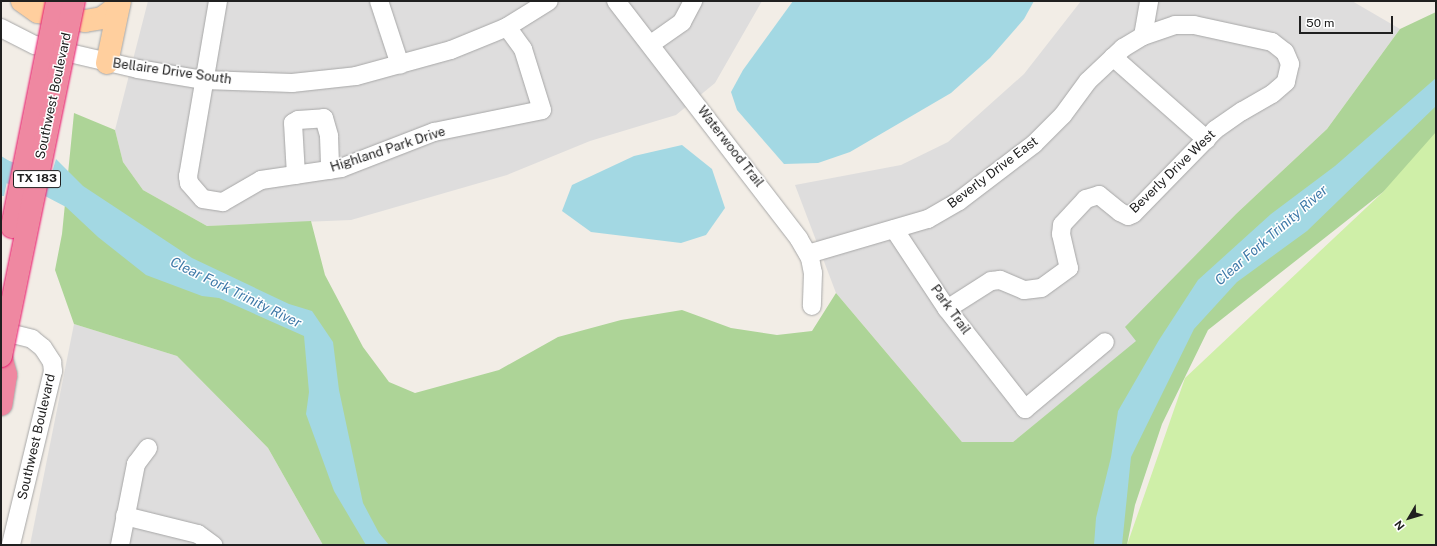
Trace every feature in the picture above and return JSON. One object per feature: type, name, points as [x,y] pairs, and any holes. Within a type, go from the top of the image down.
[{"type":"highway","name":"Southwest Boulevard","points":[[1,282],[57,1]]},
{"type":"highway","name":"Southwest Boulevard","points":[[1,356],[74,1]]},
{"type":"highway","points":[[1,356],[6,375],[1,405]]},
{"type":"main road","points":[[22,1],[38,12],[85,21],[102,18],[120,3]]},
{"type":"main road","points":[[107,63],[120,3]]},
{"type":"street","name":"Highland Park Drive","points":[[218,1],[188,176],[189,183],[194,192],[203,199],[223,202],[261,180],[341,168],[434,132],[542,110],[522,49],[507,27]]},
{"type":"street","name":"Bellaire Drive South","points":[[1,28],[35,45],[107,63],[204,80],[292,83],[356,76],[451,50],[507,27],[549,1]]},
{"type":"street","name":"Waterwood Trail","points":[[616,1],[651,44],[766,194],[808,254],[813,273],[812,306]]},
{"type":"street","points":[[651,44],[682,22],[693,1]]},
{"type":"street","points":[[1143,36],[1149,1]]},
{"type":"street","points":[[383,2],[400,65]]},
{"type":"street","name":"Beverly Drive East","points":[[808,254],[928,218],[959,202],[1034,144],[1063,115],[1088,81],[1123,48],[1143,36],[1176,25],[1194,26],[1230,33]]},
{"type":"street","name":"Beverly Drive West","points":[[947,309],[990,281],[1000,280],[1024,290],[1041,288],[1069,268],[1061,234],[1062,225],[1086,199],[1099,195],[1120,212],[1128,216],[1134,214],[1220,126],[1272,94],[1286,82],[1290,64],[1285,52],[1272,42],[1230,33]]},
{"type":"street","points":[[1113,57],[1207,140]]},
{"type":"street","points":[[296,175],[293,123],[298,120],[324,118],[328,136],[330,170]]},
{"type":"street","name":"Park Trail","points":[[894,229],[947,309],[1025,409],[1106,342]]},
{"type":"street","name":"Southwest Boulevard","points":[[1,331],[18,334],[38,344],[52,362],[53,371],[11,545]]},
{"type":"street","points":[[120,545],[136,464],[148,448]]},
{"type":"street","points":[[125,516],[198,534],[214,545]]},
{"type":"shaded area","points":[[148,1],[762,1],[715,83],[676,115],[590,141],[507,175],[351,220],[207,226],[143,190],[123,162],[115,130]]},
{"type":"shaded area","points":[[1081,1],[1352,1],[1400,29],[1327,129],[1236,214],[1126,327],[1137,341],[1013,442],[962,442],[836,293],[795,185],[901,165],[948,142],[1024,74]]},
{"type":"shaded area","points":[[74,324],[177,356],[268,448],[323,545],[30,545]]},
{"type":"green space","points":[[1436,12],[1436,132],[1383,192],[1208,330],[1162,424],[1135,505],[1127,545],[323,545],[268,448],[177,356],[74,324],[55,270],[62,234],[74,113],[115,130],[123,162],[143,190],[207,226],[311,221],[325,275],[363,347],[389,382],[415,393],[499,370],[558,337],[621,320],[682,310],[731,328],[777,335],[812,331],[836,293],[962,442],[1013,442],[1136,341],[1125,327],[1236,214],[1327,129],[1400,29]]},
{"type":"green space","points":[[1436,120],[1436,545],[1127,545],[1185,378],[1383,192]]},
{"type":"water","points":[[793,1],[1034,1],[1024,19],[990,58],[951,93],[850,152],[818,163],[784,164],[737,110],[731,92],[743,70]]},
{"type":"water","points":[[1436,78],[1436,106],[1307,231],[1237,282],[1194,329],[1131,457],[1122,545],[1094,545],[1096,518],[1111,457],[1118,411],[1159,340],[1198,280],[1271,214],[1335,166]]},
{"type":"water","points":[[682,145],[712,169],[725,208],[706,235],[681,243],[591,232],[562,211],[572,185],[634,156]]},
{"type":"water","points":[[1,156],[11,162],[4,196],[1,196]]},
{"type":"water","points":[[56,159],[83,186],[192,258],[289,304],[312,311],[333,342],[339,390],[363,503],[379,533],[389,545],[366,545],[334,491],[306,414],[309,392],[304,336],[219,298],[202,296],[146,275],[98,237],[66,207],[45,196]]},
{"type":"waterway","name":"Clear Fork Trinity River","points":[[1,170],[40,182]]}]
